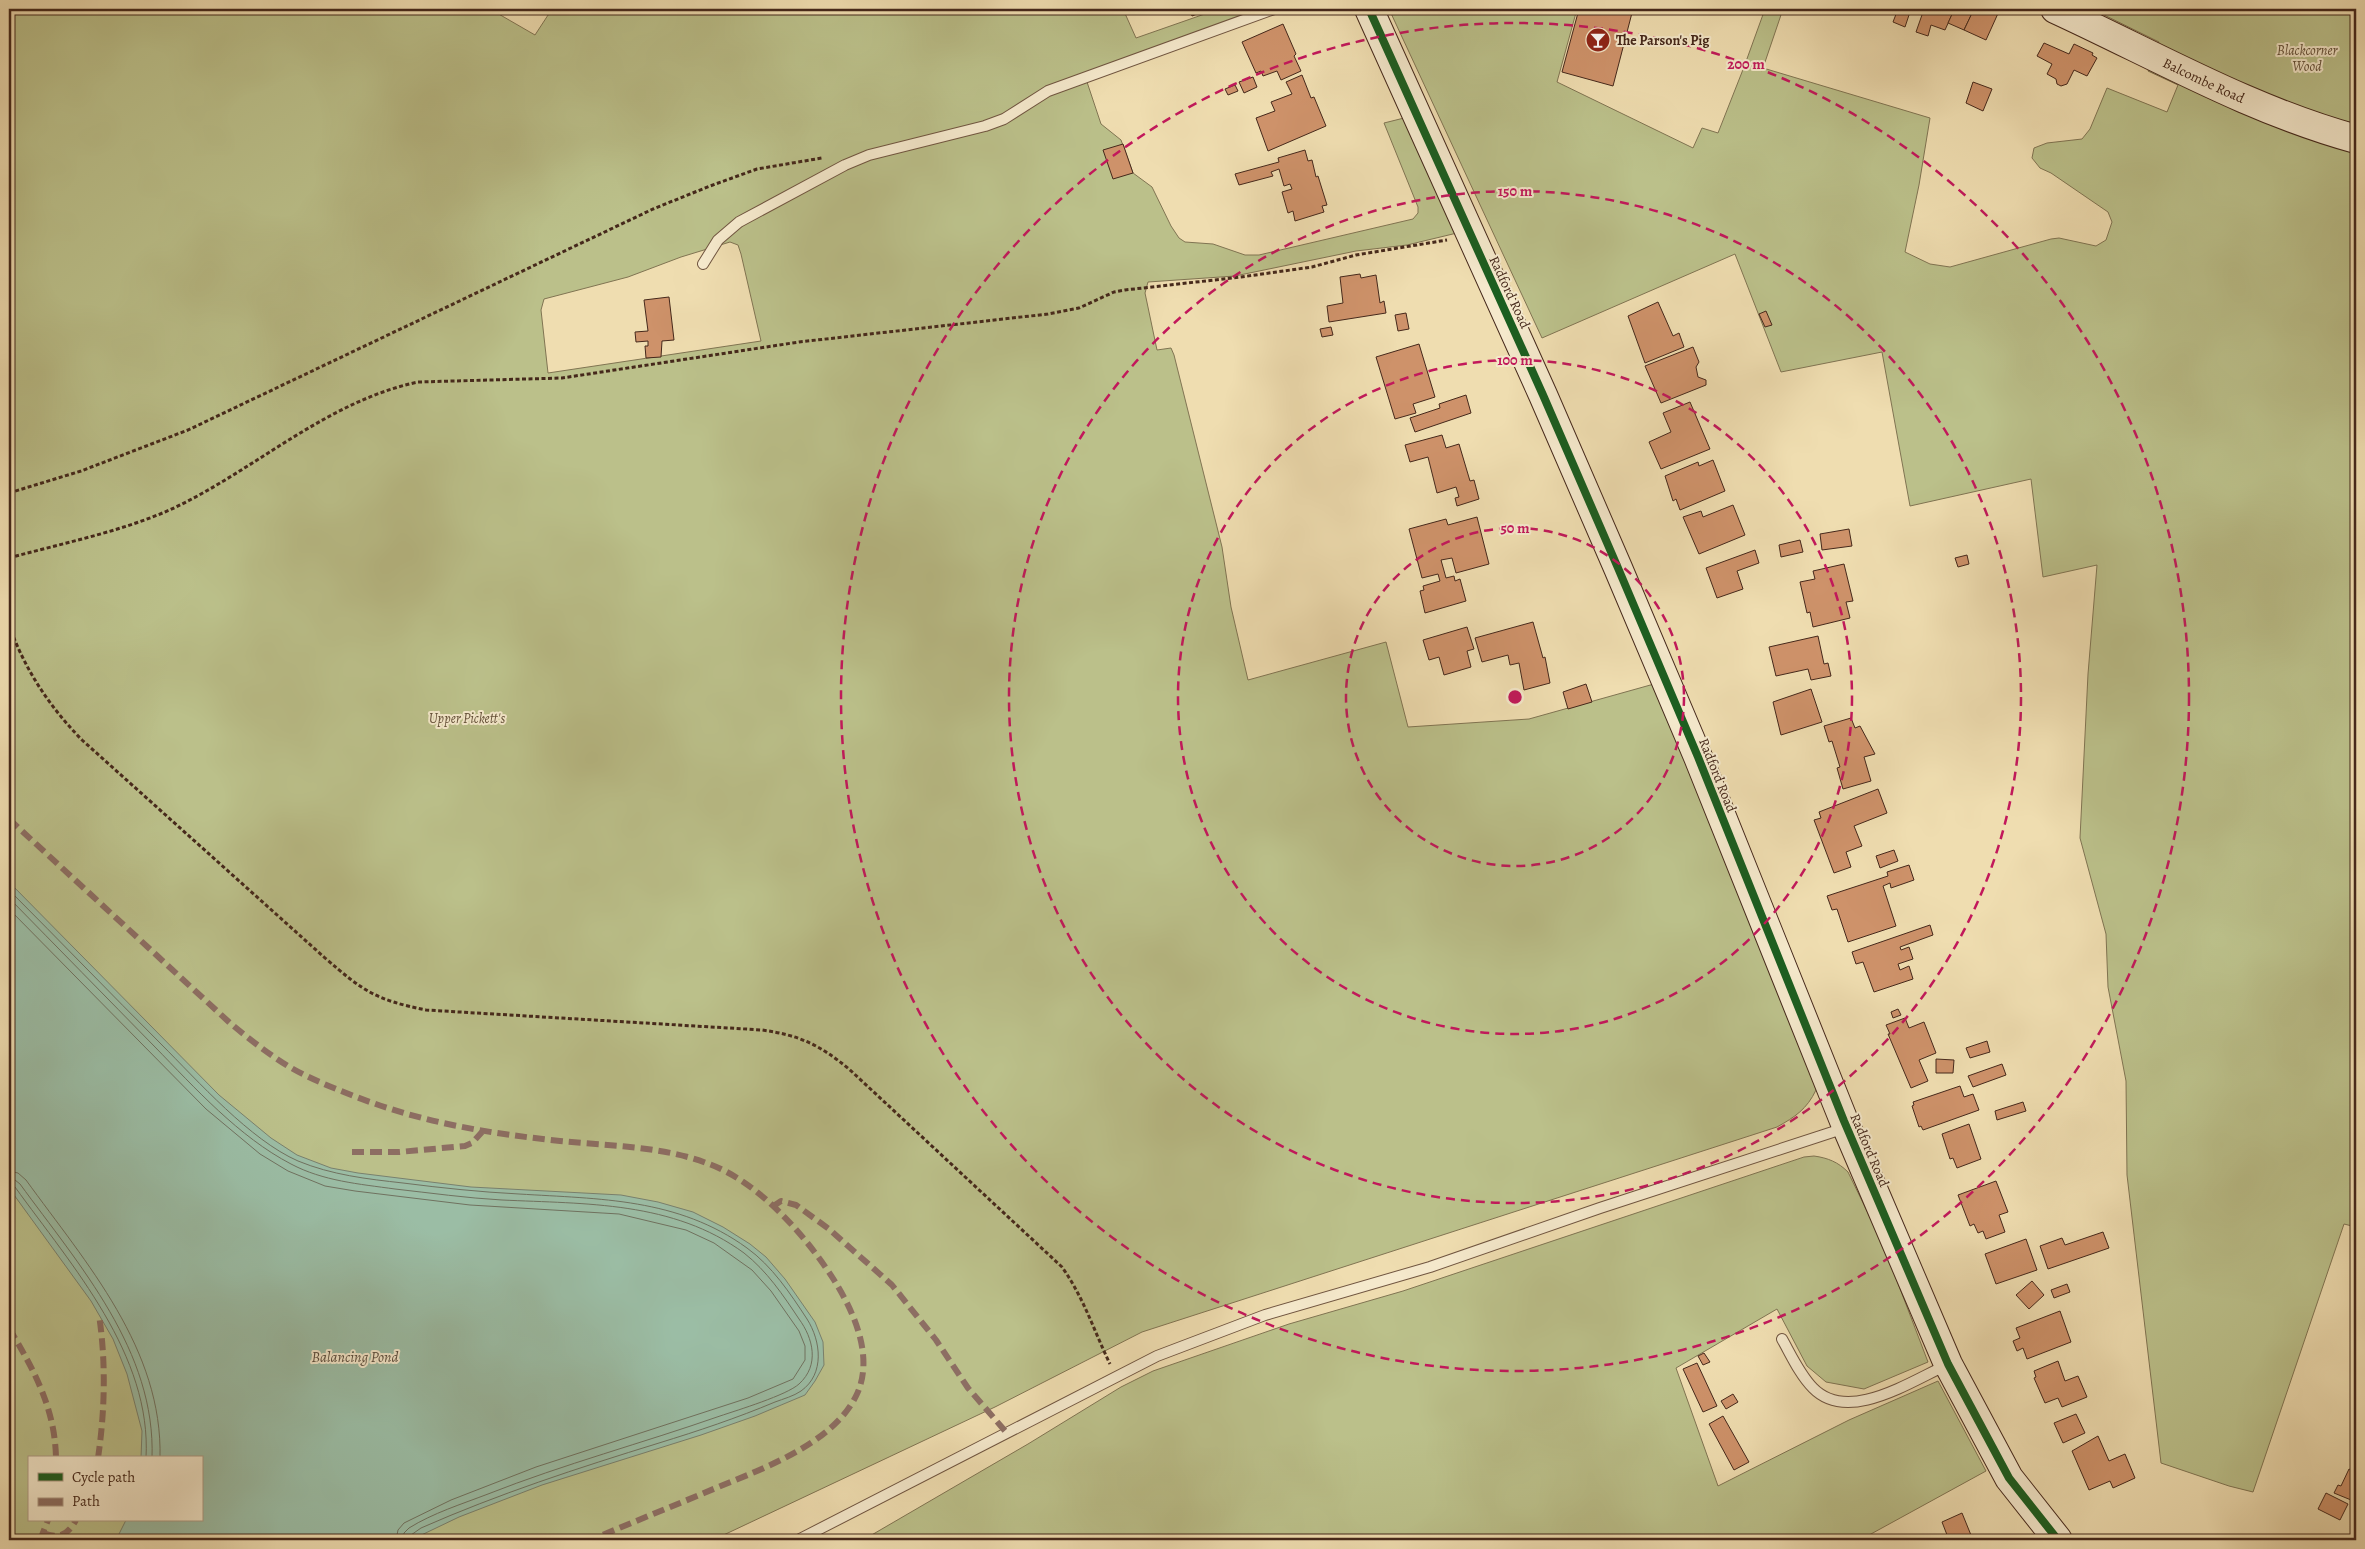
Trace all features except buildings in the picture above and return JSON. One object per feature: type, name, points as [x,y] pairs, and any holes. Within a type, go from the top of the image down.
[{"type":"street","name":"Radford Road","points":[[1369,9],[1543,395],[1644,628],[1847,1128],[1948,1364],[2009,1478],[2058,1540]]},
{"type":"street","name":"Balcombe Road","points":[[2055,9],[2152,58],[2260,107],[2356,139]]},
{"type":"lane","points":[[704,264],[718,240],[739,222],[852,162],[869,155],[986,126],[1004,119],[1048,91],[1274,9]]},
{"type":"lane","points":[[798,1540],[1115,1375],[1157,1356],[1265,1315],[1430,1267],[1600,1208],[1847,1128]]},
{"type":"lane","points":[[1782,1339],[1810,1385],[1823,1395],[1839,1401],[1857,1402],[1874,1398],[1948,1364]]},
{"type":"path","points":[[9,493],[82,471],[188,430],[644,214],[710,186],[757,170],[823,158]]},
{"type":"path","points":[[9,558],[145,520],[175,507],[334,414],[370,396],[395,387],[418,382],[562,378],[799,342],[1030,316],[1079,308],[1114,292],[1241,278],[1312,266],[1356,254],[1408,248],[1470,235]]},
{"type":"path","points":[[9,625],[32,679],[60,718],[76,735],[325,958],[353,982],[374,996],[395,1004],[426,1010],[776,1032],[799,1037],[830,1054],[1062,1268],[1076,1286],[1088,1310],[1115,1375]]},
{"type":"green space","name":"Upper Pickett's","points":[[9,9],[490,9],[535,35],[552,9],[1123,9],[1136,38],[1219,9],[1262,9],[1084,73],[1101,124],[1121,140],[1133,173],[1152,187],[1179,238],[1185,242],[1213,244],[1245,255],[1259,255],[1413,219],[1418,213],[1418,207],[1384,123],[1404,118],[1457,233],[1407,245],[1356,251],[1235,276],[1148,282],[1145,293],[1157,350],[1171,348],[1174,355],[1222,547],[1231,607],[1248,680],[1386,642],[1408,727],[1529,719],[1654,684],[1811,1071],[1816,1090],[1795,1116],[1777,1127],[1142,1332],[995,1407],[713,1540],[9,1540]],"holes":[[[730,242],[738,245],[761,341],[548,373],[541,310],[544,299],[628,277],[681,257]]]},
{"type":"green space","name":"Blackcorner Wood","points":[[1389,9],[1577,9],[1557,82],[1693,148],[1702,128],[1718,133],[1765,9],[1783,9],[1763,68],[1930,118],[1905,252],[1930,264],[1950,267],[2051,239],[2059,238],[2096,246],[2106,240],[2112,222],[2108,212],[2051,173],[2040,168],[2032,158],[2034,148],[2047,143],[2082,139],[2090,129],[2107,88],[2167,112],[2178,85],[2148,71],[2159,42],[2092,9],[2356,9],[2356,1227],[2344,1224],[2253,1492],[2161,1463],[2127,1175],[2126,1081],[2108,987],[2106,934],[2080,838],[2088,674],[2097,565],[2043,577],[2031,479],[1910,506],[1882,352],[1781,372],[1735,254],[1542,338]]},
{"type":"green space","points":[[1814,1156],[1833,1161],[1848,1172],[1883,1244],[1928,1362],[1864,1389],[1826,1382],[1807,1366],[1777,1309],[1676,1368],[1718,1486],[1849,1420],[1938,1381],[1986,1471],[1860,1540],[863,1540],[1028,1444],[1121,1387],[1153,1371],[1289,1324],[1403,1291],[1804,1157]]},
{"type":"water","name":"Balancing Pond","points":[[9,882],[219,1095],[271,1138],[297,1155],[331,1168],[358,1173],[471,1187],[621,1195],[658,1202],[693,1212],[723,1227],[750,1244],[766,1257],[785,1279],[815,1322],[823,1342],[824,1365],[805,1395],[755,1416],[701,1435],[542,1485],[459,1517],[411,1540],[116,1540],[125,1522],[202,1522],[202,1456],[141,1456],[142,1431],[127,1374],[113,1339],[91,1301],[9,1188]]},
{"type":"marked path","points":[[9,819],[230,1023],[265,1051],[296,1070],[354,1096],[405,1113],[456,1126],[560,1141],[655,1150],[709,1164],[728,1172],[763,1197],[780,1212],[810,1246],[823,1263],[849,1306],[860,1336],[863,1351],[861,1381],[856,1396],[844,1414],[829,1430],[810,1444],[767,1467],[591,1540]]},
{"type":"marked path","points":[[352,1152],[399,1152],[465,1146],[472,1143],[482,1132]]},
{"type":"marked path","points":[[772,1207],[781,1201],[796,1205],[829,1229],[892,1285],[936,1340],[968,1388],[1006,1432]]},
{"type":"marked path","points":[[98,1456],[104,1386],[103,1350],[99,1315]]},
{"type":"marked path","points":[[9,1328],[42,1390],[52,1422],[56,1456]]},
{"type":"marked path","points":[[40,1540],[47,1522]]},
{"type":"marked path","points":[[43,1533],[54,1536],[62,1535],[69,1530],[75,1522]]},
{"type":"cycle path","points":[[1369,9],[1543,395],[1618,568],[1698,757],[1844,1121],[1948,1364],[2009,1478],[2058,1540]]},
{"type":"place","name":"The Parson's Pig","points":[[1598,40]]}]
